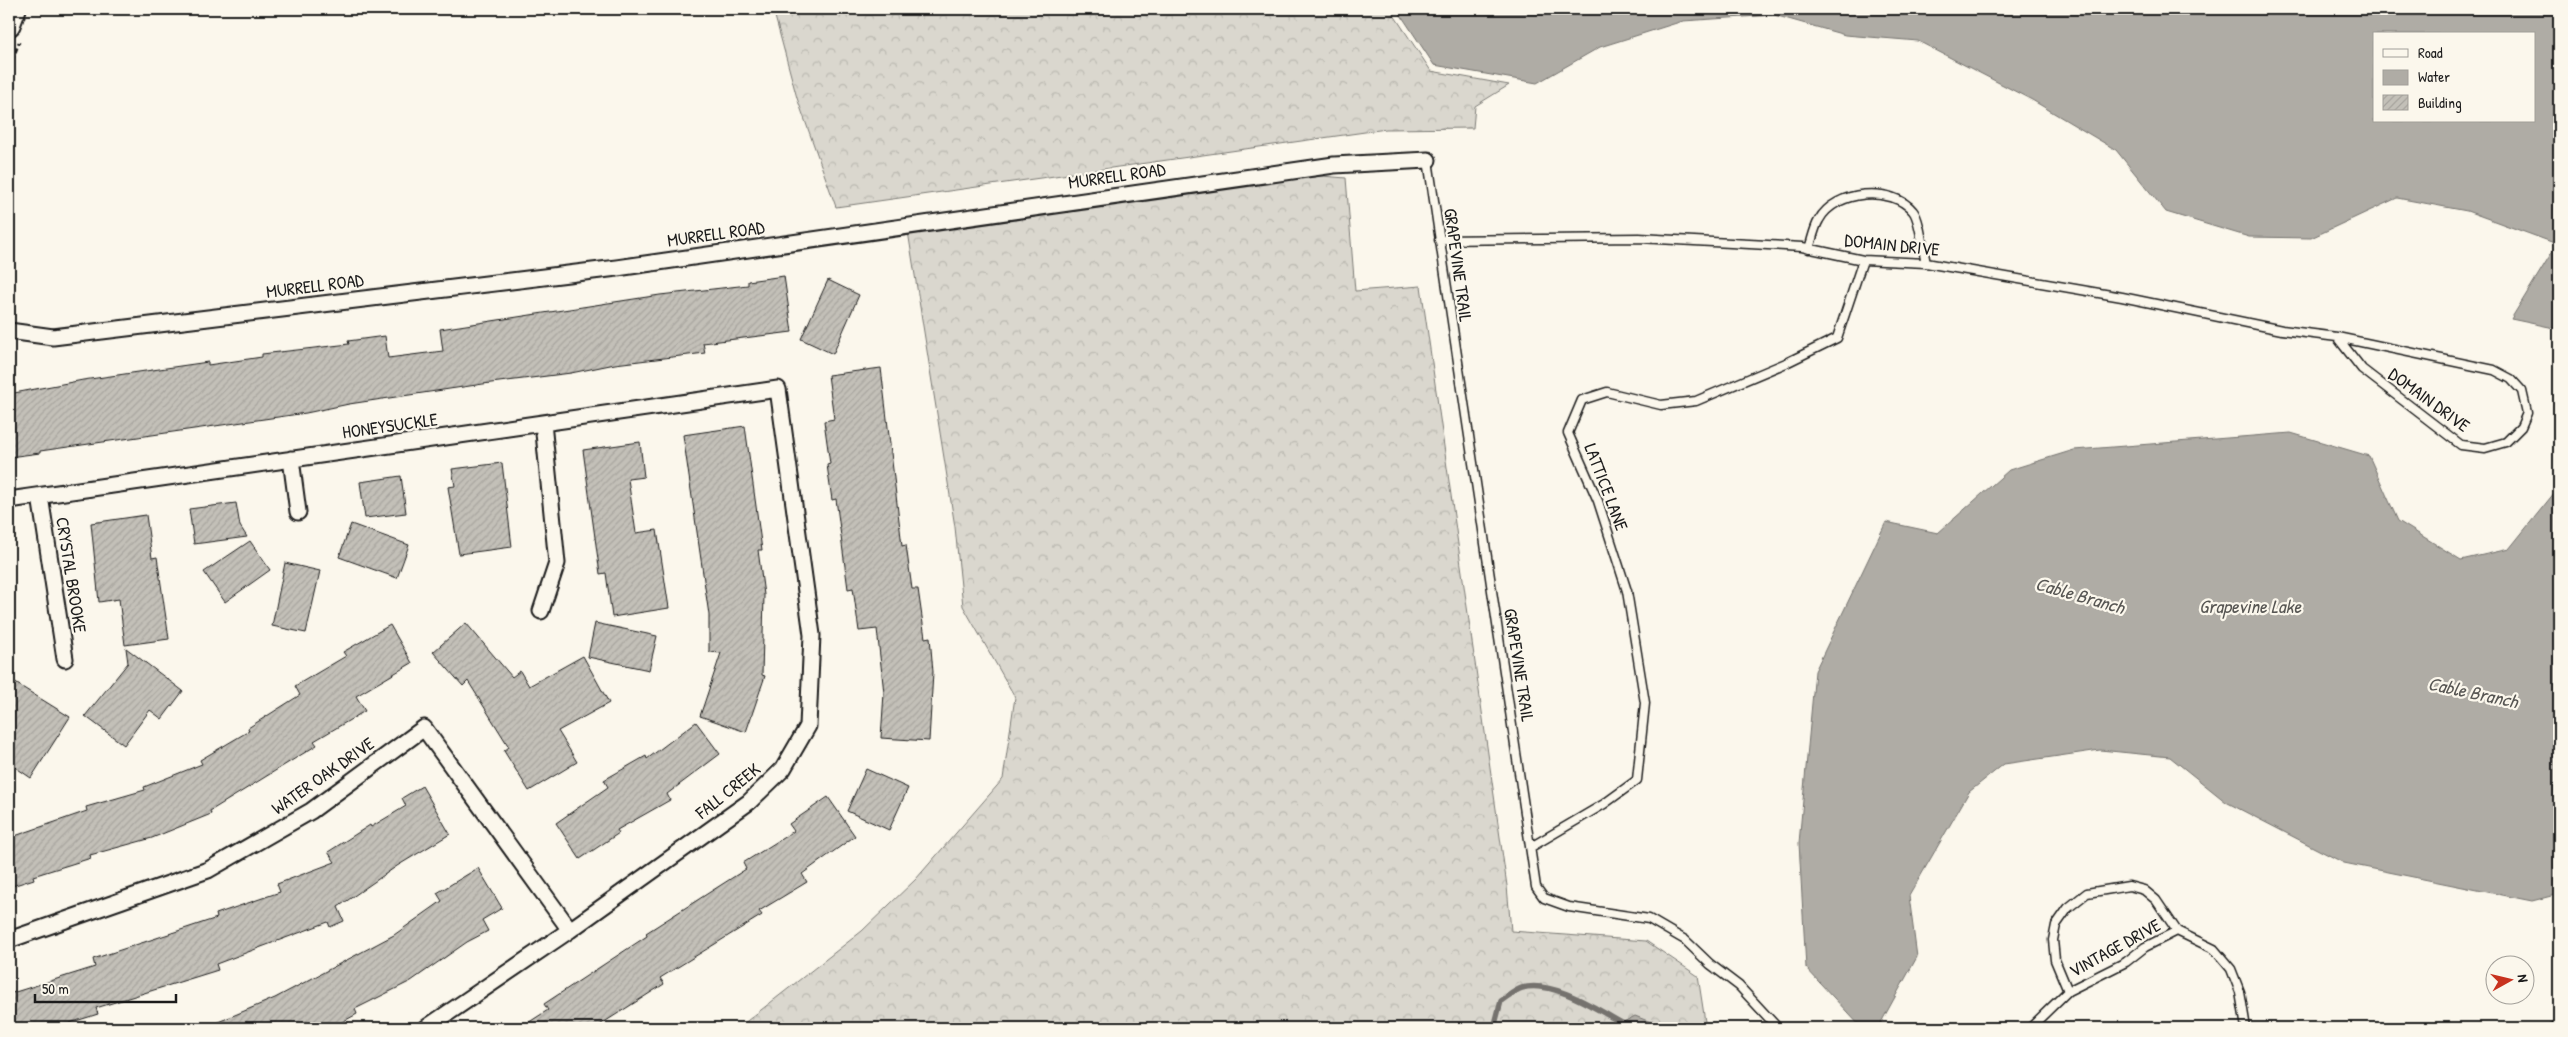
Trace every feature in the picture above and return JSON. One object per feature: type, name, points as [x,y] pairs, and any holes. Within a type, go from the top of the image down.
[{"type":"main road","points":[[9,24],[15,9]]},
{"type":"street","name":"MURRELL ROAD","points":[[9,331],[53,337],[72,335],[617,268],[1334,165],[1428,160]]},
{"type":"street","name":"HONEYSUCKLE","points":[[9,500],[778,389]]},
{"type":"street","name":"FALL CREEK","points":[[426,1028],[570,930],[749,802],[783,769],[808,726],[812,635],[778,389]]},
{"type":"street","points":[[541,611],[557,563],[543,423]]},
{"type":"street","points":[[291,459],[298,512]]},
{"type":"street","name":"CRYSTAL BROOKE","points":[[40,496],[65,659]]},
{"type":"street","name":"WATER OAK DRIVE","points":[[9,940],[208,870],[311,811],[424,728],[570,930]]},
{"type":"lane","name":"GRAPEVINE TRAIL","points":[[1428,160],[1536,887],[1544,898],[1569,907],[1649,919],[1685,940],[1710,964],[1739,986],[1778,1028]]},
{"type":"lane","points":[[1809,249],[1819,219],[1837,201],[1855,196],[1880,194],[1903,200],[1915,213],[1926,263]]},
{"type":"lane","name":"DOMAIN DRIVE","points":[[1439,240],[1639,238],[1809,249],[1863,260],[1926,263],[2122,297],[2282,330],[2337,338],[2494,370],[2511,379],[2522,392],[2527,414],[2521,426],[2506,442],[2485,448],[2461,445],[2362,369],[2337,338]]},
{"type":"lane","name":"LATTICE LANE","points":[[1531,848],[1604,804],[1637,780],[1642,747],[1645,702],[1627,591],[1598,501],[1568,433],[1582,400],[1607,392],[1661,405],[1696,401],[1786,363],[1829,342],[1837,338],[1863,260]]},
{"type":"lane","name":"VINTAGE DRIVE","points":[[2068,991],[2055,960],[2053,940],[2056,925],[2068,908],[2087,893],[2129,886],[2144,890],[2156,900],[2177,931],[2196,938],[2214,949],[2231,970],[2240,992],[2246,1028]]},
{"type":"lane","name":"VINTAGE DRIVE","points":[[2030,1028],[2068,991],[2126,962],[2146,947],[2177,931]]},
{"type":"green space","points":[[773,9],[1390,9],[1431,71],[1509,85],[1475,106],[1473,128],[1386,129],[836,207],[797,98]]},
{"type":"green space","points":[[1322,176],[1346,178],[1355,291],[1421,286],[1507,886],[1511,931],[1646,941],[1698,976],[1706,1028],[738,1028],[862,931],[916,879],[1003,779],[1015,697],[963,606],[955,527],[907,225]]},
{"type":"water","points":[[1397,9],[2559,9],[2559,329],[2511,319],[2557,244],[2467,211],[2397,198],[2311,238],[2249,237],[2166,212],[2116,150],[2032,100],[1918,41],[1845,35],[1774,15],[1683,21],[1600,47],[1537,83],[1434,65]]},
{"type":"water","name":"Grapevine Lake","points":[[2291,433],[2369,456],[2398,521],[2461,560],[2509,549],[2559,487],[2559,894],[2532,901],[2344,863],[2226,802],[2170,757],[2100,750],[2004,764],[1969,792],[1909,896],[1917,957],[1878,1028],[1862,1028],[1806,968],[1799,843],[1815,671],[1886,522],[1938,533],[2009,470],[2074,450]]},
{"type":"water","points":[[1635,1016],[1666,1028],[1612,1028]]},
{"type":"building","points":[[784,276],[792,332],[703,343],[705,353],[615,364],[571,373],[349,404],[306,413],[9,457],[9,394],[83,380],[208,362],[208,365],[262,357],[262,354],[349,344],[348,341],[385,336],[388,358],[443,351],[440,329],[660,295],[748,285],[748,281]]},
{"type":"building","points":[[828,280],[859,295],[833,354],[801,339]]},
{"type":"building","points":[[881,368],[902,546],[906,545],[912,589],[918,589],[925,638],[930,637],[933,672],[929,741],[881,738],[884,693],[877,629],[859,631],[853,588],[848,589],[836,499],[832,500],[827,465],[830,464],[824,421],[834,419],[828,375]]},
{"type":"building","points":[[745,426],[762,550],[758,550],[764,595],[762,675],[765,676],[746,732],[700,716],[721,653],[709,652],[709,615],[683,435]]},
{"type":"building","points":[[640,442],[644,477],[628,479],[636,533],[657,530],[669,608],[612,617],[606,573],[600,574],[583,450]]},
{"type":"building","points":[[502,463],[512,547],[459,554],[448,487],[455,486],[452,469]]},
{"type":"building","points":[[401,476],[406,513],[365,518],[360,482]]},
{"type":"building","points":[[236,503],[240,526],[247,537],[194,544],[189,509]]},
{"type":"building","points":[[146,515],[152,558],[157,557],[169,639],[125,645],[119,599],[99,602],[91,523]]},
{"type":"building","points":[[351,524],[409,545],[397,578],[339,557]]},
{"type":"building","points":[[250,541],[270,570],[225,602],[204,572]]},
{"type":"building","points":[[285,563],[320,571],[306,633],[272,626]]},
{"type":"building","points":[[466,623],[512,677],[520,671],[529,686],[583,656],[609,703],[558,731],[577,762],[529,791],[504,751],[509,747],[468,681],[463,686],[433,652]]},
{"type":"building","points":[[595,623],[657,636],[649,670],[588,657]]},
{"type":"building","points":[[390,625],[412,663],[356,696],[365,711],[314,741],[317,745],[210,811],[211,814],[152,838],[90,855],[91,858],[33,876],[34,879],[9,887],[9,838],[87,811],[86,807],[145,790],[144,787],[202,764],[200,760],[249,731],[248,728],[300,695],[295,686],[346,656],[343,652]]},
{"type":"building","points":[[126,648],[183,691],[162,719],[150,710],[124,745],[85,716],[128,663]]},
{"type":"building","points":[[9,679],[70,717],[31,778],[9,763]]},
{"type":"building","points":[[696,722],[720,754],[667,794],[670,800],[617,830],[619,833],[580,859],[556,823],[608,787],[604,780],[646,756],[647,759]]},
{"type":"building","points":[[866,769],[908,788],[889,830],[847,811]]},
{"type":"building","points":[[422,786],[450,834],[397,866],[338,907],[344,921],[330,927],[328,922],[216,964],[218,970],[96,1008],[98,1014],[54,1028],[9,1028],[9,994],[95,967],[93,959],[217,918],[216,914],[280,892],[277,884],[335,862],[328,852],[370,825],[371,827],[406,806],[402,798]]},
{"type":"building","points":[[828,797],[855,836],[802,874],[807,882],[759,911],[762,915],[660,978],[664,984],[595,1028],[520,1028],[548,1010],[544,1004],[647,936],[646,933],[746,869],[743,863],[794,831],[789,824]]},
{"type":"building","points":[[478,868],[502,908],[482,920],[488,931],[467,942],[411,981],[355,1009],[357,1014],[331,1028],[204,1028],[275,998],[394,935],[442,901],[437,893]]},
{"type":"waterway","name":"Cable Branch","points":[[1494,1028],[1501,1001],[1519,989],[1535,987],[1549,988],[1578,999],[1631,1028]]}]
